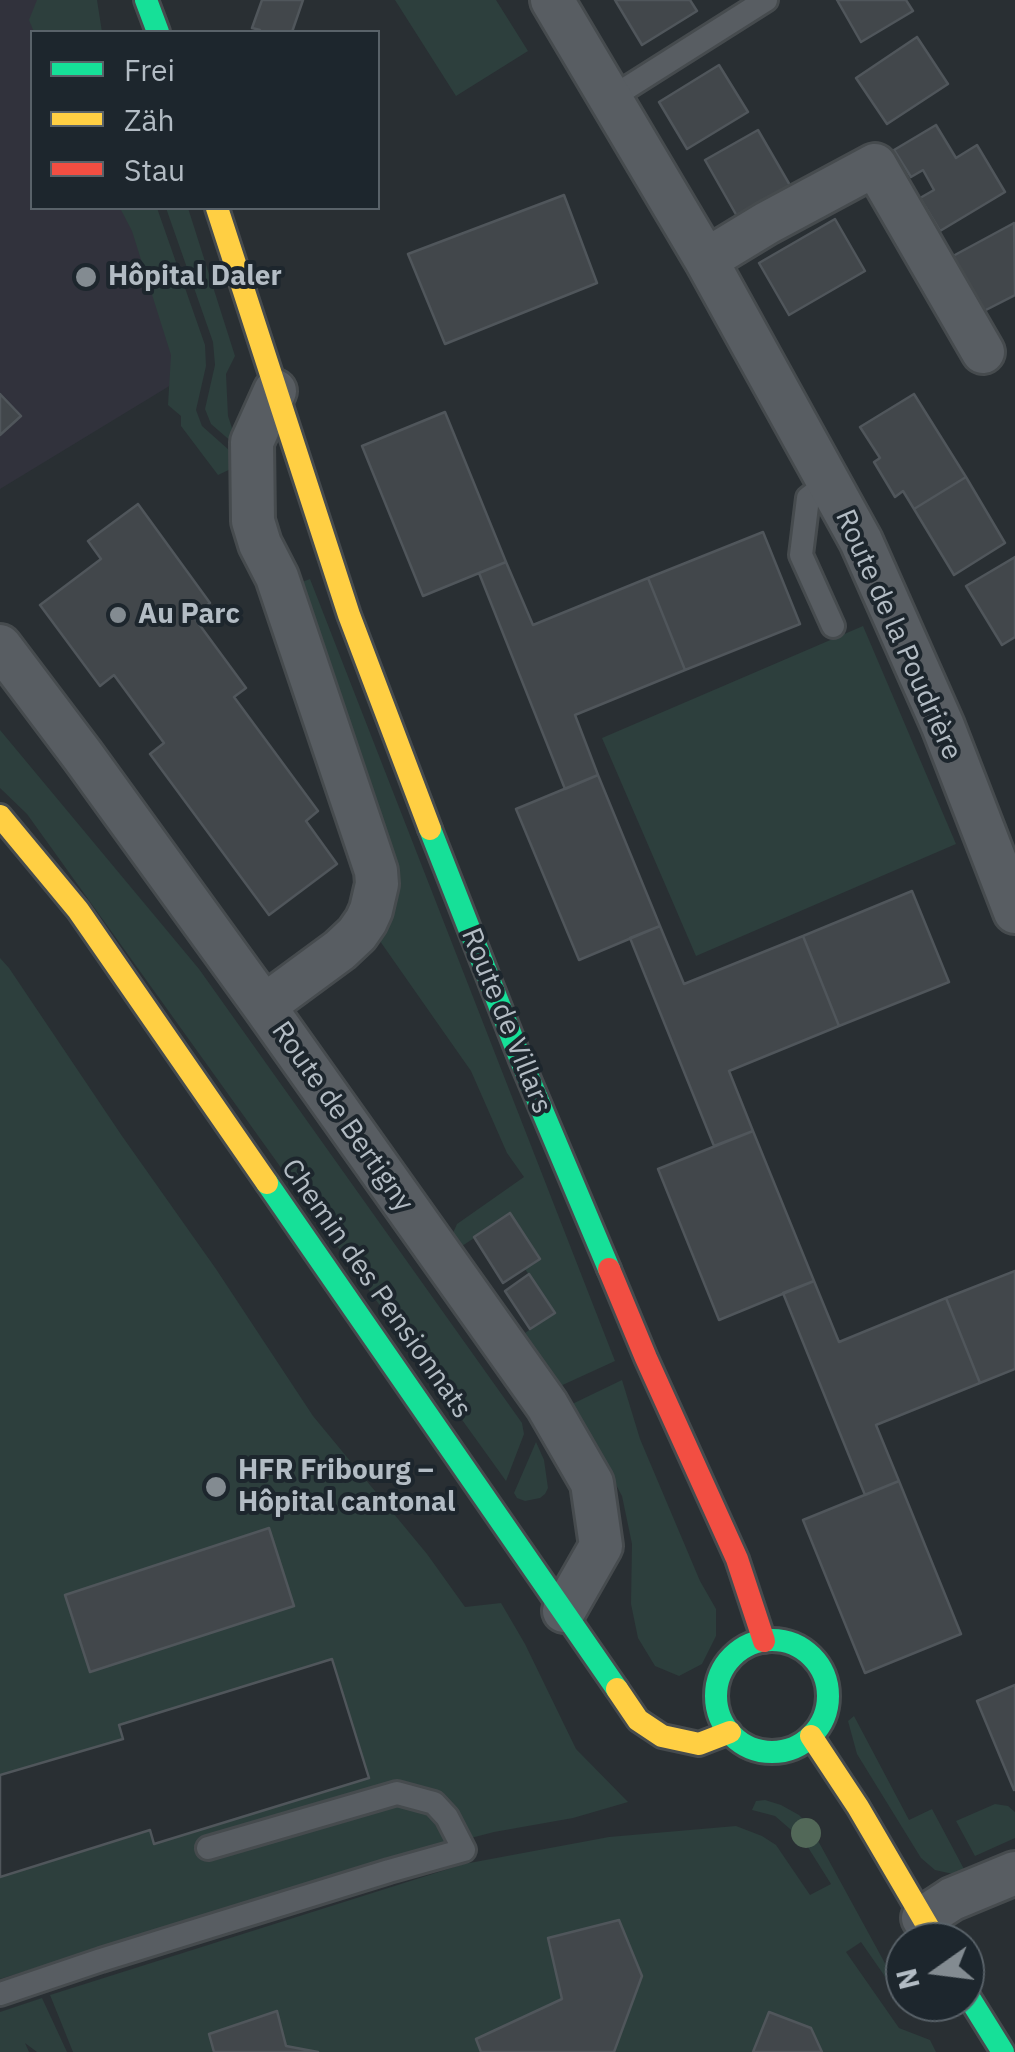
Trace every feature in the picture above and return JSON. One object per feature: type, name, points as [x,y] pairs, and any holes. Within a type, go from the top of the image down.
[{"type":"main road","points":[[146,0],[157,30]]},
{"type":"main road","name":"Route de Villars","points":[[218,210],[349,615],[452,888],[646,1358],[738,1559],[764,1641]]},
{"type":"main road","name":"Chemin des Pensionnats","points":[[0,816],[78,910],[638,1720],[662,1736],[699,1744],[730,1732]]},
{"type":"main road","points":[[778,1640],[803,1650],[814,1659],[828,1691],[826,1712],[818,1728],[792,1748],[781,1751],[766,1752],[746,1745],[723,1722],[717,1703],[723,1669],[738,1652],[764,1641],[778,1640]]},
{"type":"main road","points":[[811,1736],[925,1922]]},
{"type":"main road","points":[[985,2022],[1003,2052]]},
{"type":"street","name":"Route de la Poudrière","points":[[552,0],[706,260],[862,541],[936,709],[1015,912]]},
{"type":"street","points":[[706,260],[875,164],[983,352]]},
{"type":"street","points":[[264,1006],[357,934],[372,910],[377,884],[376,871],[277,577],[253,521],[252,442],[275,391]]},
{"type":"street","name":"Route de Bertigny","points":[[0,646],[264,1006],[547,1405],[592,1483],[601,1546],[564,1611]]},
{"type":"street","points":[[936,1922],[952,1898],[1015,1873]]},
{"type":"lane","points":[[611,98],[766,0]]},
{"type":"lane","points":[[828,483],[808,498],[800,556],[834,626]]},
{"type":"lane","points":[[0,1994],[389,1870],[464,1850],[448,1817],[434,1803],[397,1794],[208,1848]]},
{"type":"shaded area","name":"Hôpital Daler","points":[[0,0],[83,0],[93,30],[30,30],[30,210],[146,210],[199,368],[0,489]]},
{"type":"shaded area","points":[[37,0],[97,0],[102,30],[33,30],[29,20]]},
{"type":"shaded area","points":[[395,0],[496,0],[528,51],[456,96]]},
{"type":"shaded area","points":[[121,210],[158,210],[205,345],[206,366],[196,410],[202,426],[229,450],[235,467],[218,475],[181,426],[181,416],[168,405],[171,355],[132,231]]},
{"type":"shaded area","points":[[167,210],[189,210],[235,356],[226,374],[228,416],[237,443],[211,424],[205,409],[215,365],[213,342]]},
{"type":"shaded area","points":[[310,579],[615,1361],[556,1388],[522,1335],[554,1313],[525,1269],[540,1259],[511,1214],[462,1246],[453,1233],[457,1224],[524,1177],[507,1153],[471,1071],[375,934],[319,652],[320,635],[302,582]]},
{"type":"shaded area","points":[[863,626],[956,844],[696,956],[602,738]]},
{"type":"shaded area","points":[[0,730],[199,969],[522,1423],[524,1434],[506,1481],[27,814],[0,788]]},
{"type":"shaded area","name":"HFR Fribourg – Hôpital cantonal","points":[[0,958],[313,1416],[427,1554],[465,1607],[501,1603],[576,1749],[628,1802],[421,1851],[274,1900],[252,1901],[0,1979],[0,1877],[150,1830],[154,1844],[368,1778],[332,1659],[120,1725],[123,1739],[0,1775]]},
{"type":"shaded area","points":[[622,1380],[640,1439],[700,1581],[716,1609],[716,1636],[702,1664],[679,1676],[655,1666],[638,1638],[631,1604],[632,1544],[622,1496],[590,1436],[568,1406]]},
{"type":"shaded area","points":[[536,1442],[544,1460],[548,1488],[540,1498],[525,1501],[514,1493]]},
{"type":"shaded area","points":[[854,1716],[909,1820],[932,1809],[965,1871],[953,1874],[935,1870],[921,1858],[857,1754],[848,1721]]},
{"type":"shaded area","points":[[756,1801],[781,1805],[810,1826],[885,1963],[885,1977],[861,1942],[846,1952],[885,2008],[885,2022],[895,2022],[899,2028],[930,2040],[936,2052],[73,2052],[50,1995],[464,1864],[609,1837],[736,1826],[776,1845],[810,1895],[831,1884],[804,1841],[775,1816],[752,1810]]},
{"type":"shaded area","points":[[995,1804],[1015,1812],[1015,1838],[975,1856],[956,1821]]},
{"type":"shaded area","points":[[42,1998],[67,2052],[37,2052],[25,2043],[29,2052],[0,2052],[0,2012]]},
{"type":"building","points":[[262,0],[303,0],[293,30],[252,28]]},
{"type":"building","points":[[615,0],[690,0],[697,11],[642,45]]},
{"type":"building","points":[[837,0],[906,0],[913,11],[861,42]]},
{"type":"building","points":[[917,37],[948,84],[887,124],[856,78]]},
{"type":"building","points":[[719,65],[748,112],[687,149],[659,102]]},
{"type":"building","points":[[936,125],[956,158],[977,145],[1005,192],[940,231],[920,198],[934,190],[923,170],[911,177],[894,150]]},
{"type":"building","points":[[758,130],[791,187],[738,218],[705,160]]},
{"type":"building","points":[[564,195],[597,283],[445,344],[408,254]]},
{"type":"building","points":[[835,219],[865,271],[789,315],[759,263]]},
{"type":"building","points":[[1014,223],[1015,295],[982,312],[953,256]]},
{"type":"building","points":[[0,394],[21,416],[0,435]]},
{"type":"building","points":[[914,394],[966,477],[914,509],[903,491],[895,497],[874,462],[880,458],[860,427]]},
{"type":"building","points":[[445,412],[506,562],[423,596],[362,446]]},
{"type":"building","points":[[966,477],[1005,543],[954,575],[914,509]]},
{"type":"building","points":[[138,504],[210,603],[193,616],[246,688],[234,697],[318,811],[306,821],[337,864],[269,915],[150,754],[164,743],[114,675],[100,686],[40,605],[101,559],[88,541]]},
{"type":"building","points":[[763,532],[800,624],[685,670],[648,578]]},
{"type":"building","points":[[1015,557],[1015,637],[1002,645],[966,586]]},
{"type":"building","points":[[506,562],[533,625],[648,578],[685,670],[575,715],[598,775],[565,789],[479,573]]},
{"type":"building","points":[[598,775],[660,926],[579,960],[516,809]]},
{"type":"building","points":[[912,891],[949,982],[839,1026],[803,936]]},
{"type":"building","points":[[660,926],[684,984],[803,936],[839,1026],[729,1071],[753,1131],[714,1146],[630,938]]},
{"type":"building","points":[[753,1131],[814,1281],[719,1320],[658,1169]]},
{"type":"building","points":[[510,1213],[540,1259],[503,1283],[474,1237]]},
{"type":"building","points":[[1015,1271],[1015,1369],[980,1383],[946,1298]]},
{"type":"building","points":[[529,1274],[555,1313],[530,1329],[505,1291]]},
{"type":"building","points":[[814,1281],[839,1342],[946,1298],[980,1383],[876,1425],[899,1481],[865,1495],[783,1293]]},
{"type":"building","points":[[899,1481],[961,1634],[865,1673],[803,1520]]},
{"type":"building","points":[[269,1528],[294,1606],[90,1672],[65,1595]]},
{"type":"building","points":[[332,1659],[369,1778],[154,1844],[150,1830],[0,1877],[0,1775],[123,1739],[119,1725]]},
{"type":"building","points":[[332,1659],[369,1778],[154,1844],[150,1830],[0,1877],[0,1775],[123,1739],[119,1725]]},
{"type":"building","points":[[1015,1685],[1015,1789],[1014,1790],[977,1701]]},
{"type":"building","points":[[619,1920],[642,1976],[614,2052],[481,2052],[476,2039],[562,1999],[548,1938]]},
{"type":"building","points":[[277,2011],[286,2046],[318,2052],[214,2052],[209,2034]]},
{"type":"building","points":[[769,2012],[811,2028],[822,2052],[753,2052]]},
{"type":"traffic: fast","points":[[146,0],[157,30]]},
{"type":"traffic: fast","points":[[430,829],[609,1269]]},
{"type":"traffic: fast","points":[[267,1183],[617,1689]]},
{"type":"traffic: fast","points":[[772,1640],[793,1645],[811,1657],[823,1675],[828,1696],[823,1717],[811,1735],[793,1747],[772,1752],[751,1747],[733,1735],[721,1717],[716,1696],[721,1675],[733,1657],[751,1645],[772,1640]]},
{"type":"traffic: fast","points":[[984,2022],[1003,2052]]},
{"type":"traffic: slow","points":[[218,210],[349,615],[430,829]]},
{"type":"traffic: slow","points":[[0,816],[78,910],[267,1183]]},
{"type":"traffic: slow","points":[[617,1689],[638,1720],[662,1736],[699,1744],[730,1732]]},
{"type":"traffic: slow","points":[[811,1736],[925,1922]]},
{"type":"traffic: jam","points":[[609,1269],[737,1559],[764,1641]]},
{"type":"place","name":"Hôpital Daler","points":[[86,277]]},
{"type":"place","name":"Au Parc","points":[[118,615]]},
{"type":"place","name":"HFR Fribourg – Hôpital cantonal","points":[[216,1487]]}]
